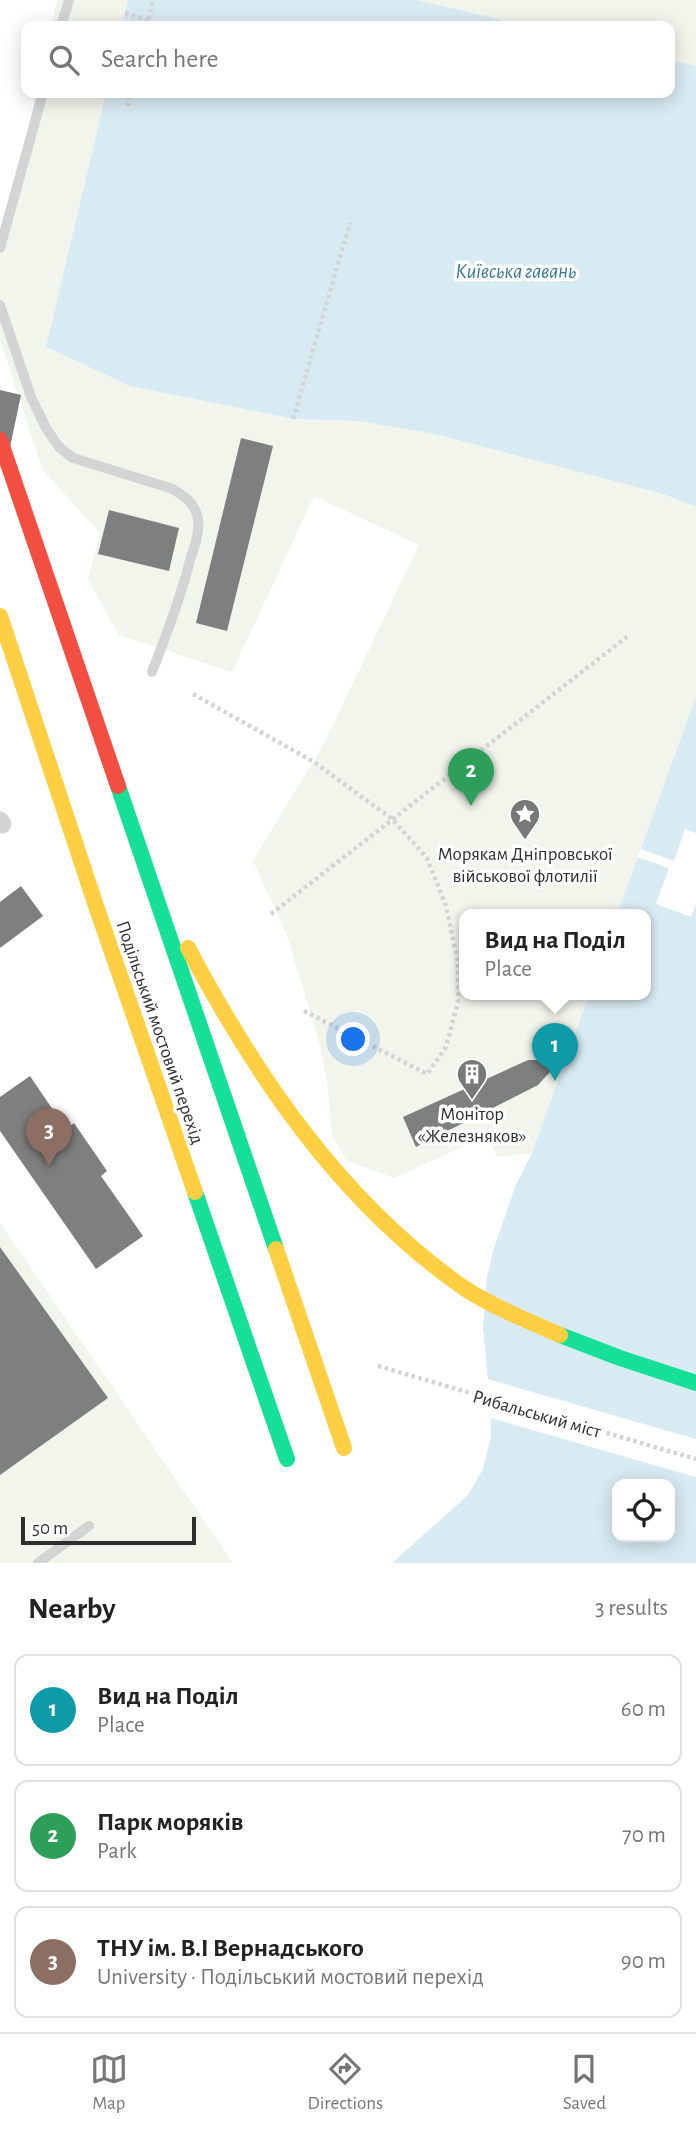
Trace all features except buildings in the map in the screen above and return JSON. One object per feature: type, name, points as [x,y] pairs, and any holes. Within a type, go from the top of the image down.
[{"type":"main road","name":"Подільський мостовий перехід","points":[[0,440],[344,1448]]},
{"type":"main road","name":"Подільський мостовий перехід","points":[[0,616],[96,906],[287,1460]]},
{"type":"main road","name":"Подільський мостовий перехід","points":[[139,851],[210,993],[261,1075],[318,1152],[368,1207],[420,1253],[468,1290],[531,1324],[594,1350],[696,1383]]},
{"type":"lane","points":[[63,21],[69,0]]},
{"type":"lane","points":[[0,248],[42,98]]},
{"type":"lane","points":[[0,305],[31,397],[59,447],[73,458],[183,494],[196,511],[199,528],[187,573],[152,672]]},
{"type":"lane","points":[[38,1563],[89,1526]]},
{"type":"path","points":[[148,21],[153,0]]},
{"type":"path","points":[[125,13],[143,21]]},
{"type":"path","points":[[128,106],[130,98]]},
{"type":"path","points":[[293,419],[350,223]]},
{"type":"path","points":[[271,914],[628,636]]},
{"type":"path","points":[[192,694],[314,762],[393,820],[427,858],[446,906],[458,963],[458,1002],[446,1047],[427,1074],[304,1011]]},
{"type":"path","name":"Рибальський міст","points":[[377,1366],[696,1459]]},
{"type":"shaded area","points":[[57,0],[128,0],[123,21],[52,21]]},
{"type":"shaded area","points":[[417,0],[696,0],[696,66],[675,61],[675,21],[507,21]]},
{"type":"shaded area","points":[[35,98],[105,98],[46,347],[130,386],[293,419],[358,421],[435,434],[663,494],[696,507],[696,696],[619,909],[459,909],[459,1000],[587,1000],[532,1153],[497,1157],[486,1136],[394,1178],[346,1160],[332,1135],[320,1045],[288,938],[253,861],[325,742],[419,545],[314,496],[232,672],[119,635],[88,579],[100,533],[42,469],[0,339],[0,249]]},
{"type":"shaded area","points":[[0,1223],[233,1563],[0,1563]]},
{"type":"water","points":[[128,0],[417,0],[507,21],[123,21]]},
{"type":"water","name":"Київська гавань","points":[[675,61],[696,66],[696,507],[663,494],[435,434],[358,421],[293,419],[130,386],[46,347],[105,98],[675,98]]},
{"type":"water","points":[[696,696],[696,1563],[392,1563],[468,1495],[483,1469],[491,1436],[483,1328],[487,1277],[515,1187],[532,1153],[587,1000],[651,1000],[651,909],[619,909]]},
{"type":"pier","points":[[685,829],[696,833],[696,904],[691,917],[656,904],[669,868],[637,857],[640,849],[674,861]]},
{"type":"pier","points":[[484,1378],[696,1439],[696,1477],[487,1417]]},
{"type":"traffic: fast","points":[[118,786],[276,1249]]},
{"type":"traffic: fast","points":[[195,1192],[287,1459]]},
{"type":"traffic: fast","points":[[560,1335],[696,1383]]},
{"type":"traffic: slow","points":[[0,616],[195,1192]]},
{"type":"traffic: slow","points":[[188,948],[243,1044],[273,1090],[341,1177],[379,1217],[420,1254],[464,1288],[498,1307],[560,1335]]},
{"type":"traffic: slow","points":[[276,1249],[344,1448]]},
{"type":"traffic: jam","points":[[0,440],[118,786]]},
{"type":"place","name":"Парк моряків","points":[[471,806]]},
{"type":"place","name":"Морякам Дніпровської військової флотилії","points":[[525,841]]},
{"type":"place","name":"Вид на Поділ","points":[[555,1081]]},
{"type":"place","name":"Монітор «Железняков»","points":[[472,1101]]},
{"type":"place","name":"ТНУ ім. В.І Вернадського","points":[[49,1166]]}]
